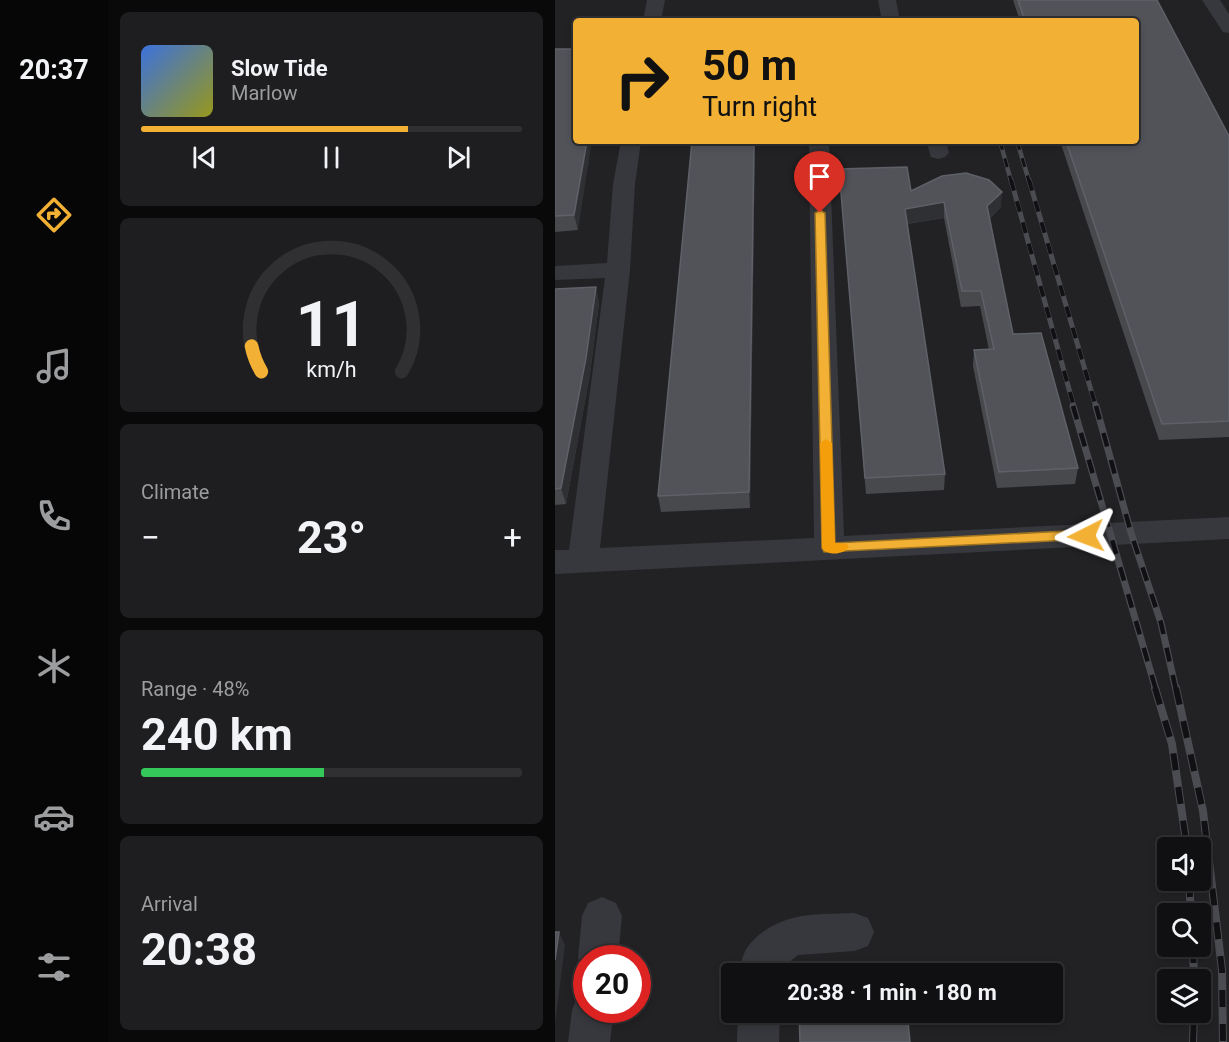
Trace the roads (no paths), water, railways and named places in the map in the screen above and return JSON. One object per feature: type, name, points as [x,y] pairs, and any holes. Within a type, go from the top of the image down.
[{"type":"lane","points":[[653,18],[656,0]]},
{"type":"lane","points":[[887,0],[890,18]]},
{"type":"lane","points":[[1211,0],[1229,28]]},
{"type":"lane","points":[[631,144],[624,184],[618,270],[569,561],[1229,528]]},
{"type":"lane","points":[[819,144],[829,548]]},
{"type":"lane","points":[[555,273],[618,270]]},
{"type":"lane","points":[[599,945],[602,916]]},
{"type":"lane","points":[[761,963],[761,959],[790,936],[854,932]]},
{"type":"lane","points":[[589,1042],[591,1023]]},
{"type":"lane","points":[[758,1042],[759,1023]]},
{"type":"railway","points":[[1001,144],[1011,181]]},
{"type":"railway","points":[[1018,144],[1029,181]]},
{"type":"railway","points":[[1011,180],[1074,407]]},
{"type":"railway","points":[[1029,180],[1096,407]]},
{"type":"railway","points":[[1073,406],[1156,690]]},
{"type":"railway","points":[[1096,406],[1131,533],[1161,623],[1176,690]]},
{"type":"railway","points":[[1155,688],[1172,744],[1185,837]]},
{"type":"railway","points":[[1176,688],[1203,811],[1222,970],[1223,1042]]},
{"type":"railway","points":[[1190,891],[1190,903]]},
{"type":"railway","points":[[1193,957],[1194,969]]},
{"type":"railway","points":[[1193,1042],[1194,1023]]}]
